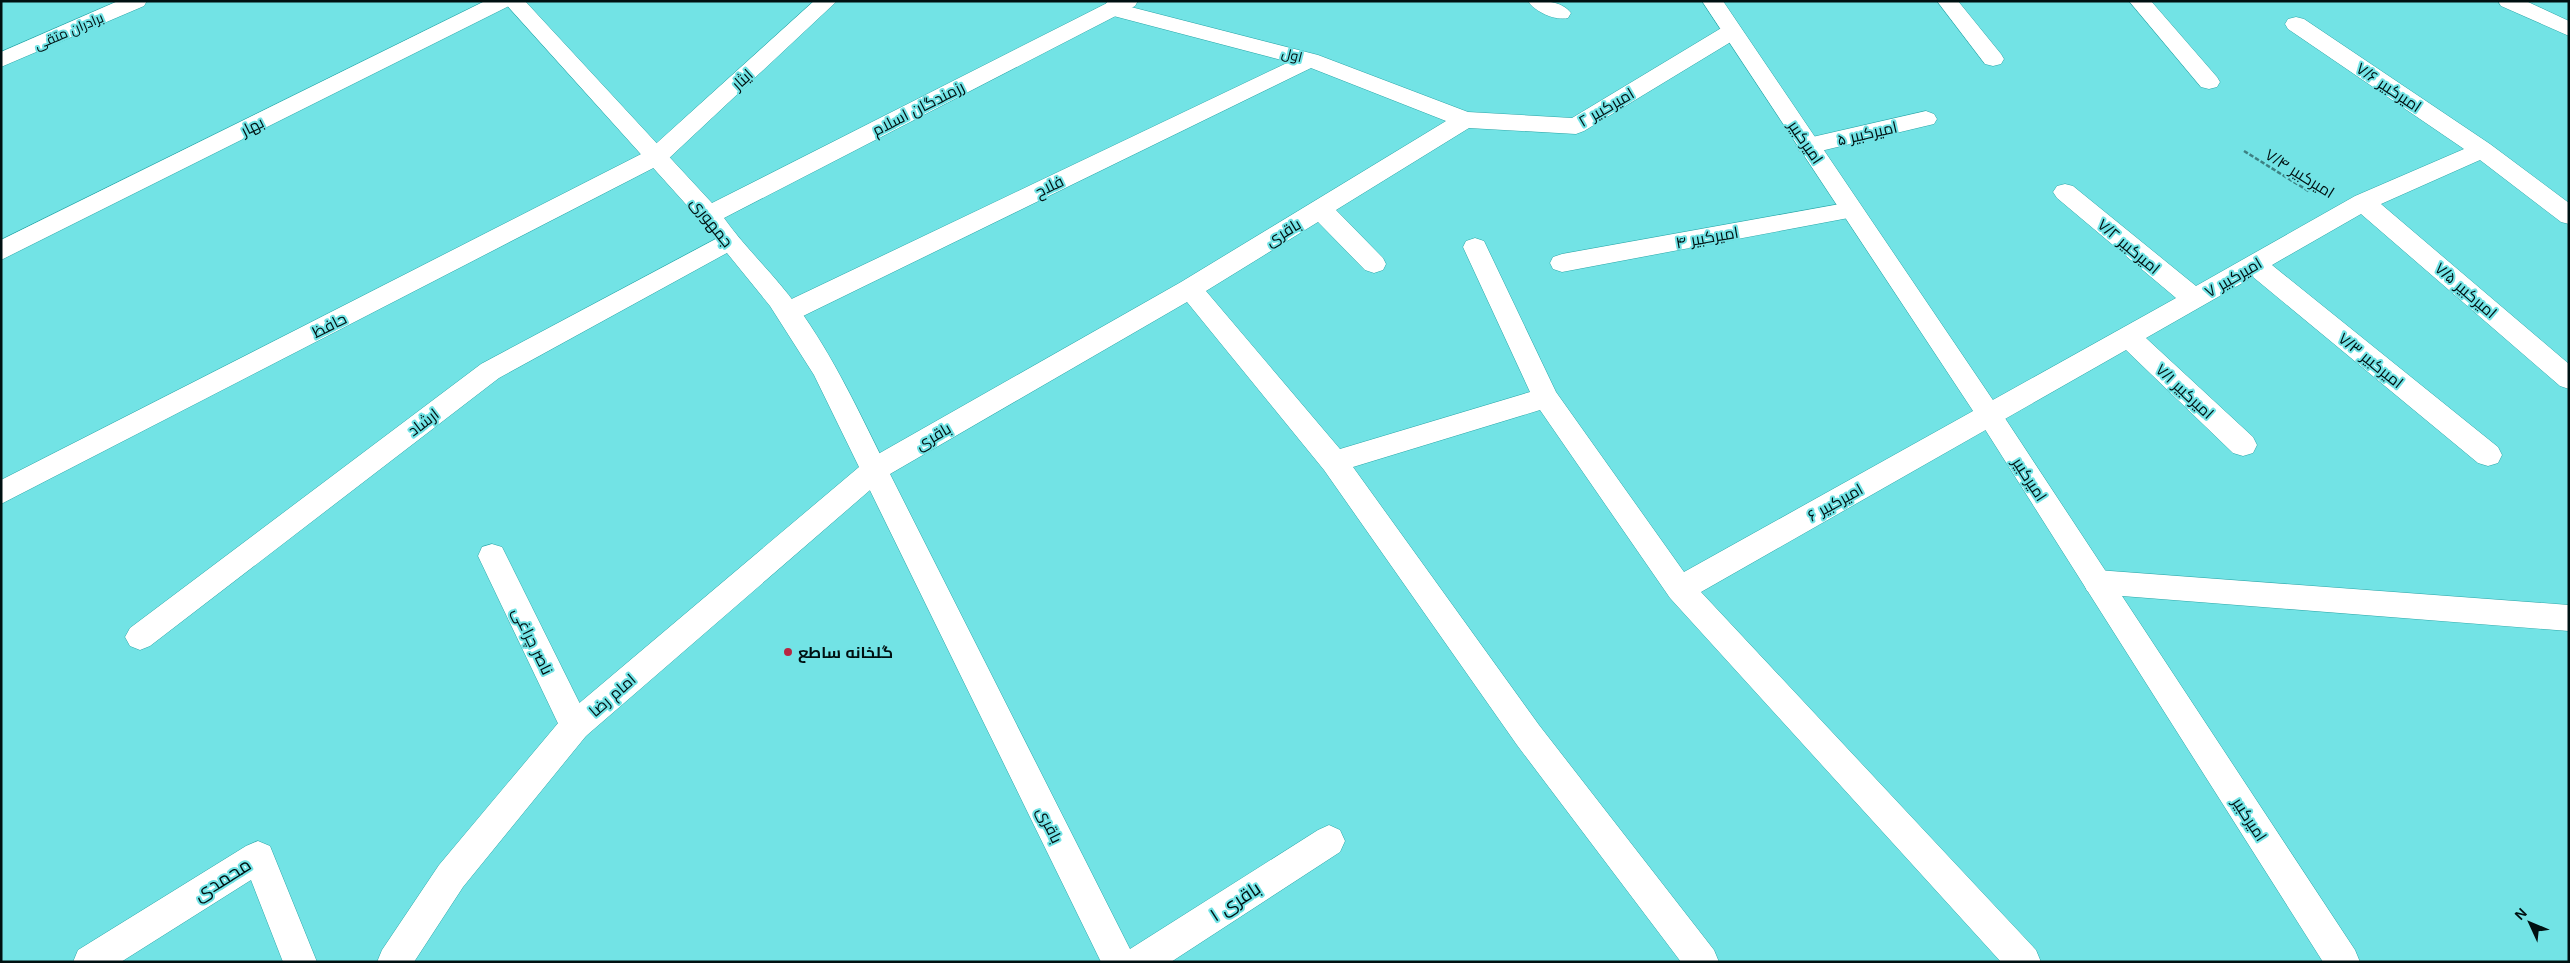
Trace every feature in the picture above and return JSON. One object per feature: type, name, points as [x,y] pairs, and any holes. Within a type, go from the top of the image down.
[{"type":"street","name":"برادران متقی","points":[[1,60],[137,1]]},
{"type":"street","name":"بهار","points":[[1,251],[502,1]]},
{"type":"street","name":"جمهوری","points":[[513,1],[709,215],[727,242],[788,312],[830,378],[874,470]]},
{"type":"street","name":"ایثار","points":[[656,156],[826,1]]},
{"type":"street","points":[[1538,1],[1560,12]]},
{"type":"street","name":"امیرکبیر","points":[[1712,1],[1990,416],[2343,962]]},
{"type":"street","points":[[1947,1],[1993,59]]},
{"type":"street","points":[[2139,1],[2209,82]]},
{"type":"street","points":[[2508,1],[2569,28]]},
{"type":"street","name":"اول","points":[[1121,4],[1310,60],[1465,120]]},
{"type":"street","name":"رزمندگان اسلام","points":[[709,215],[1121,4]]},
{"type":"street","name":"امیرکبیر ۷/۶","points":[[2296,24],[2482,150],[2569,216]]},
{"type":"street","name":"امیرکبیر ۲","points":[[1465,120],[1576,126],[1731,32]]},
{"type":"street","name":"فلاح","points":[[788,312],[1310,60]]},
{"type":"street","name":"امیرکبیر ۵","points":[[1808,146],[1926,119]]},
{"type":"street","name":"باقری","points":[[1119,962],[874,470],[1190,289],[1465,120]]},
{"type":"street","name":"امیرکبیر ۷","points":[[1990,416],[2354,208],[2482,150]]},
{"type":"street","name":"حافظ","points":[[1,493],[656,156]]},
{"type":"street","name":"امیرکبیر ۷/۲","points":[[2065,192],[2194,299]]},
{"type":"street","name":"امیرکبیر ۷/۵","points":[[2354,208],[2569,379]]},
{"type":"street","points":[[1320,209],[1374,264]]},
{"type":"street","name":"امیرکبیر ۴","points":[[1562,263],[1851,210]]},
{"type":"street","name":"ارشاد","points":[[140,637],[490,371],[727,242]]},
{"type":"street","points":[[1475,247],[1546,398],[1680,589],[2024,962]]},
{"type":"street","name":"امیرکبیر ۷/۳","points":[[2254,264],[2488,455]]},
{"type":"street","points":[[1190,289],[1334,462],[1528,735],[1702,962]]},
{"type":"street","name":"امیرکبیر ۷/۱","points":[[2128,337],[2242,445]]},
{"type":"street","points":[[1334,462],[1546,398]]},
{"type":"street","name":"امیرکبیر ۶","points":[[1680,589],[1990,416]]},
{"type":"street","name":"امام رضا","points":[[394,962],[451,876],[575,726],[874,470]]},
{"type":"street","name":"ناصر چراغی","points":[[492,556],[575,726]]},
{"type":"street","points":[[2097,582],[2569,618]]},
{"type":"street","name":"باقری ۱","points":[[1140,962],[1330,841]]},
{"type":"street","name":"محمدی","points":[[90,962],[258,857],[300,962]]},
{"type":"path","name":"امیرکبیر ۷/۴","points":[[2244,151],[2354,208]]},
{"type":"place","name":"گلخانه ساطع","points":[[788,652]]}]
